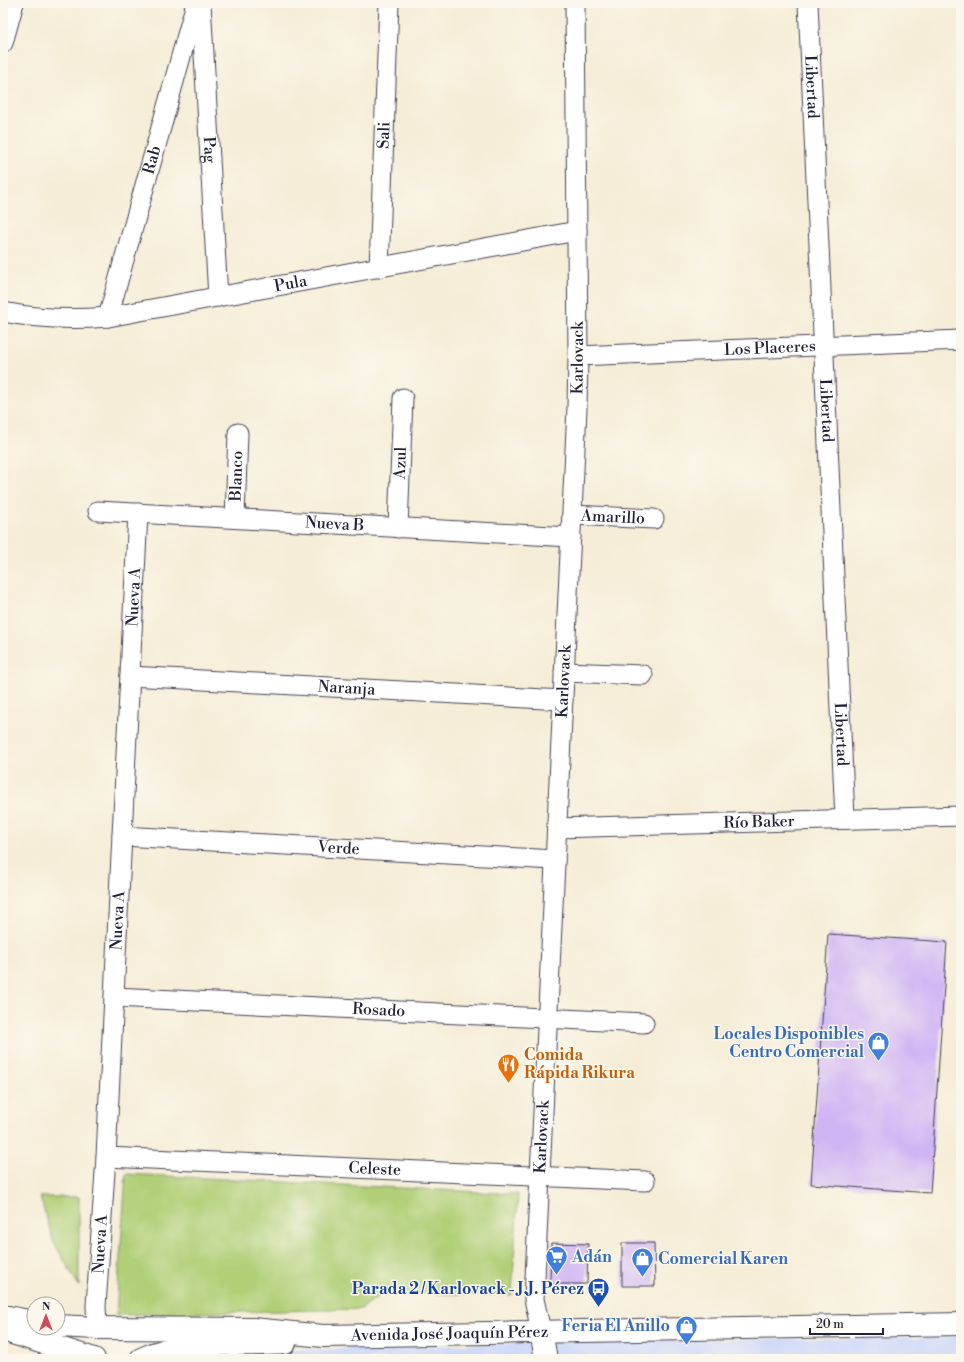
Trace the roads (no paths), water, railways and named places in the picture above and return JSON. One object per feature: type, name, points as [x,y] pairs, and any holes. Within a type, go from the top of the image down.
[{"type":"main road","points":[[3,1316],[26,1320]]},
{"type":"main road","name":"Avenida José Joaquín Pérez","points":[[66,1326],[253,1329],[313,1336],[961,1324]]},
{"type":"main road","points":[[3,1330],[94,1359]]},
{"type":"main road","name":"Karlovack","points":[[541,1331],[546,1359]]},
{"type":"main road","points":[[141,1359],[159,1351],[178,1347],[296,1342],[313,1336]]},
{"type":"street","points":[[3,43],[14,3]]},
{"type":"street","name":"Rab","points":[[108,317],[196,3]]},
{"type":"street","name":"Pag","points":[[201,3],[218,297]]},
{"type":"street","name":"Sali","points":[[379,268],[389,3]]},
{"type":"street","name":"Karlovack","points":[[541,1331],[534,1299],[571,538],[578,356],[575,3]]},
{"type":"street","name":"Libertad","points":[[808,3],[845,819]]},
{"type":"street","name":"Pula","points":[[3,312],[48,318],[78,319],[108,317],[577,231]]},
{"type":"street","name":"Los Placeres","points":[[578,356],[961,340]]},
{"type":"street","name":"Azul","points":[[398,528],[403,398]]},
{"type":"street","name":"Blanco","points":[[235,518],[238,433]]},
{"type":"street","name":"Nueva B","points":[[98,511],[571,538]]},
{"type":"street","name":"Nueva A","points":[[97,1328],[96,1306],[106,1157],[138,513]]},
{"type":"street","name":"Amarillo","points":[[572,515],[654,519]]},
{"type":"street","points":[[564,672],[643,675]]},
{"type":"street","name":"Naranja","points":[[130,676],[563,700]]},
{"type":"street","name":"Río Baker","points":[[557,828],[961,816]]},
{"type":"street","name":"Verde","points":[[122,836],[555,860]]},
{"type":"street","name":"Rosado","points":[[114,997],[644,1023]]},
{"type":"street","name":"Celeste","points":[[106,1157],[645,1181]]},
{"type":"place","name":"Locales Disponibles Centro Comercial","points":[[879,1062]]},
{"type":"place","name":"Comida Rápida Rikura","points":[[509,1084]]},
{"type":"place","name":"Adán","points":[[556,1276]]},
{"type":"place","name":"Comercial Karen","points":[[643,1278]]},
{"type":"place","name":"Parada 2 / Karlovack - J.J. Pérez","points":[[599,1308]]},
{"type":"place","name":"Feria El Anillo","points":[[686,1346]]}]
